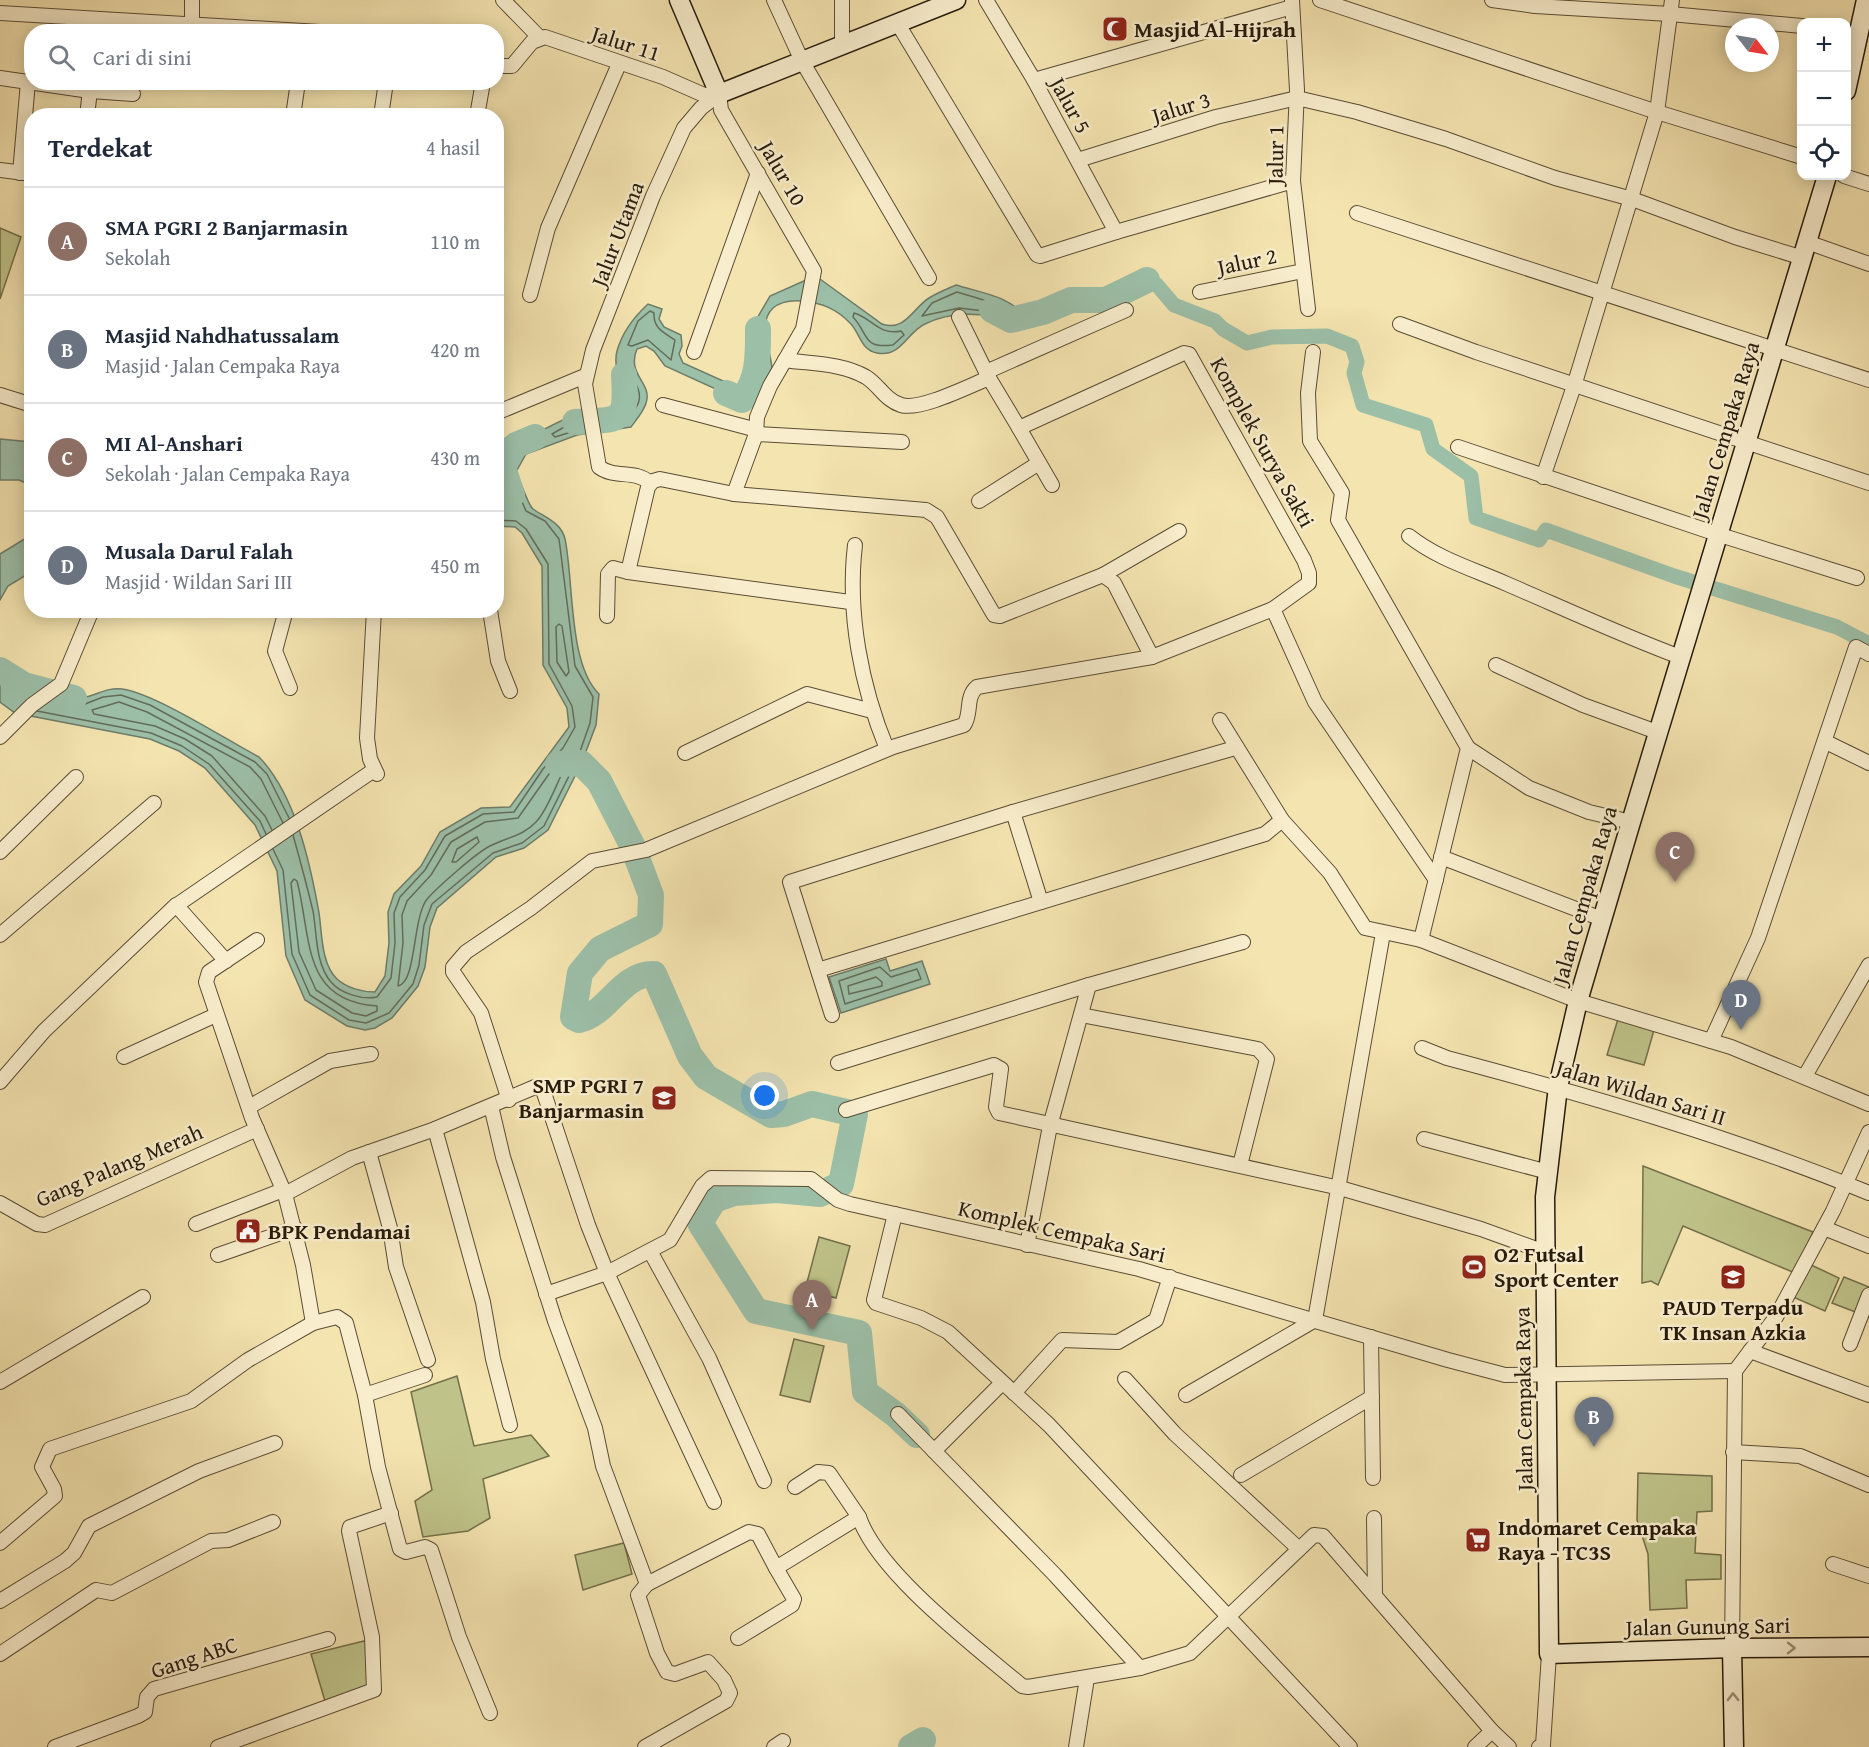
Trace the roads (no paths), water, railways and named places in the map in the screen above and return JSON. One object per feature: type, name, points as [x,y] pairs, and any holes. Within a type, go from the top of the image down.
[{"type":"street","points":[[192,0],[192,24]]},
{"type":"street","points":[[503,0],[539,38],[512,66],[504,66]]},
{"type":"street","points":[[679,0],[719,94],[956,0]]},
{"type":"street","points":[[774,0],[802,61],[929,278]]},
{"type":"street","points":[[842,0],[842,45]]},
{"type":"street","name":"Jalur 5","points":[[986,0],[1034,81],[1116,231]]},
{"type":"street","points":[[1320,0],[1657,112],[1797,155]]},
{"type":"street","points":[[1492,0],[1535,6],[1671,7],[1797,25]]},
{"type":"street","points":[[1034,81],[1292,4]]},
{"type":"street","name":"Jalur 1","points":[[1292,4],[1297,98],[1293,181],[1308,309]]},
{"type":"street","points":[[1543,477],[1574,386],[1657,112],[1671,7]]},
{"type":"street","points":[[1848,72],[1853,32],[1866,9]]},
{"type":"street","points":[[0,13],[86,24]]},
{"type":"street","points":[[898,24],[1033,253],[1040,256],[1116,231],[1293,181]]},
{"type":"street","name":"Jalur 11","points":[[539,38],[552,39],[619,64],[663,77],[704,94],[719,94]]},
{"type":"street","points":[[530,295],[548,228],[619,64]]},
{"type":"street","points":[[0,78],[24,81]]},
{"type":"street","points":[[27,108],[28,90]]},
{"type":"street","points":[[88,108],[91,90]]},
{"type":"street","points":[[109,90],[133,94]]},
{"type":"street","points":[[294,108],[297,90]]},
{"type":"street","points":[[382,108],[385,90]]},
{"type":"street","points":[[478,108],[482,90]]},
{"type":"street","name":"Jalur 10","points":[[719,94],[721,110],[814,271],[803,329],[785,360]]},
{"type":"street","name":"Jalur Utama","points":[[650,483],[636,474],[602,470],[599,467],[585,376],[653,196],[684,128],[701,108],[719,94]]},
{"type":"street","points":[[1297,98],[1357,112],[1446,139],[1555,178],[1632,199],[1735,237],[1869,264]]},
{"type":"street","name":"Jalur 3","points":[[1078,160],[1216,117],[1297,98]]},
{"type":"street","points":[[0,170],[24,173]]},
{"type":"street","points":[[694,352],[758,173]]},
{"type":"street","points":[[1851,178],[1869,184]]},
{"type":"street","name":"Jalan Cempaka Raya","points":[[1549,1654],[1545,1252],[1548,1172],[1558,1087],[1578,1001],[1602,919],[1826,180]]},
{"type":"street","points":[[1357,213],[1869,380]]},
{"type":"street","name":"Jalur 2","points":[[1200,292],[1303,271]]},
{"type":"street","points":[[734,494],[756,432],[757,417],[785,360],[848,368],[868,378],[886,397],[903,406],[930,402],[1126,310]]},
{"type":"street","points":[[959,317],[987,375],[1053,485]]},
{"type":"street","points":[[1400,324],[1574,386],[1869,483]]},
{"type":"street","points":[[1313,352],[1308,393],[1310,441],[1342,493],[1338,520],[1468,748],[1528,788],[1589,812],[1631,822]]},
{"type":"street","name":"Komplek Surya Sakti","points":[[887,749],[964,725],[967,720],[970,697],[977,687],[1152,657],[1273,609],[1309,583],[1309,573],[1189,354],[1184,353],[1019,428]]},
{"type":"street","points":[[504,410],[585,376]]},
{"type":"street","points":[[0,395],[24,402]]},
{"type":"street","points":[[663,405],[756,432],[902,442]]},
{"type":"street","points":[[1458,447],[1543,477],[1857,578]]},
{"type":"street","points":[[979,501],[1040,463]]},
{"type":"street","points":[[628,572],[645,494],[650,483],[660,479],[734,494],[932,512],[994,615],[1000,616],[1103,575],[1179,531]]},
{"type":"street","points":[[1409,536],[1435,555],[1506,583],[1599,626],[1680,657]]},
{"type":"street","points":[[509,1100],[481,1012],[453,972],[454,963],[592,861],[645,850],[887,749],[872,711],[859,645],[851,576],[855,544]]},
{"type":"street","points":[[607,616],[608,574],[613,568],[628,572],[850,602]]},
{"type":"street","points":[[1103,575],[1114,583],[1152,657]]},
{"type":"street","points":[[1273,609],[1315,702],[1436,880]]},
{"type":"street","points":[[0,737],[32,705],[61,684],[89,618]]},
{"type":"street","points":[[284,618],[275,651],[290,688]]},
{"type":"street","points":[[0,1082],[44,1031],[176,905],[269,839],[300,823],[375,772],[368,752],[367,713],[373,618]]},
{"type":"street","points":[[490,618],[498,661],[510,691]]},
{"type":"street","points":[[1711,1041],[1758,938],[1826,742],[1856,647],[1869,654]]},
{"type":"street","points":[[1496,664],[1583,705],[1658,732]]},
{"type":"street","points":[[685,753],[807,694],[872,711]]},
{"type":"street","points":[[1220,720],[1235,748],[1282,820],[1330,873],[1365,928],[1421,940],[1578,1001],[1711,1041],[1805,1076],[1869,1104]]},
{"type":"street","points":[[1826,742],[1869,763]]},
{"type":"street","points":[[832,1015],[790,882],[1013,812],[1235,748]]},
{"type":"street","points":[[1421,940],[1468,748]]},
{"type":"street","points":[[0,852],[76,777]]},
{"type":"street","points":[[2,930],[154,803]]},
{"type":"street","points":[[1013,812],[1041,902]]},
{"type":"street","points":[[818,970],[1265,834],[1282,820]]},
{"type":"street","points":[[1441,857],[1602,919]]},
{"type":"street","points":[[176,905],[226,961]]},
{"type":"street","points":[[1186,1395],[1315,1320],[1383,933]]},
{"type":"street","points":[[257,940],[206,976],[216,1015],[256,1129],[284,1192],[295,1228],[313,1323]]},
{"type":"street","points":[[838,1063],[1089,985],[1243,942]]},
{"type":"street","points":[[1805,1076],[1869,965]]},
{"type":"street","points":[[1027,1245],[1050,1126],[1089,985]]},
{"type":"street","points":[[124,1057],[216,1015]]},
{"type":"street","points":[[1081,1015],[1258,1049],[1264,1053],[1267,1059],[1240,1165]]},
{"type":"street","name":"Jalan Wildan Sari II","points":[[1422,1048],[1447,1058],[1558,1087],[1799,1164],[1869,1193]]},
{"type":"street","points":[[249,1107],[330,1061],[371,1053]]},
{"type":"street","points":[[846,1110],[994,1065],[1001,1069],[996,1107],[999,1113],[1340,1188],[1482,1229],[1545,1252]]},
{"type":"street","points":[[196,1224],[284,1192],[352,1158],[435,1129],[509,1100],[535,1087],[543,1090],[588,1225],[607,1273],[714,1502]]},
{"type":"street","points":[[491,1106],[503,1157],[546,1294],[595,1428],[603,1466],[647,1584]]},
{"type":"street","name":"Gang Palang Merah","points":[[0,1203],[37,1224],[45,1225],[256,1129]]},
{"type":"street","points":[[435,1129],[483,1302],[493,1359],[510,1425]]},
{"type":"street","points":[[1734,1747],[1732,1648],[1735,1371],[1776,1317],[1824,1228],[1869,1132]]},
{"type":"street","points":[[1424,1139],[1548,1172]]},
{"type":"street","points":[[369,1152],[390,1228],[396,1268],[428,1360]]},
{"type":"street","name":"Komplek Cempaka Sari","points":[[546,1294],[607,1273],[670,1240],[702,1186],[711,1178],[816,1180],[838,1200],[1170,1277],[1505,1375],[1735,1371]]},
{"type":"street","points":[[895,1214],[874,1299],[880,1306],[921,1318],[948,1332],[1014,1393],[1048,1425],[1350,1747]]},
{"type":"street","points":[[218,1255],[295,1228]]},
{"type":"street","points":[[1824,1228],[1869,1246]]},
{"type":"street","points":[[650,1251],[709,1358],[764,1481]]},
{"type":"street","points":[[1014,1393],[1062,1340],[1118,1342],[1156,1320],[1170,1277]]},
{"type":"street","points":[[1850,1344],[1869,1295]]},
{"type":"street","points":[[0,1382],[143,1297]]},
{"type":"street","points":[[0,1543],[55,1496],[54,1489],[42,1467],[51,1449],[191,1401],[248,1360],[313,1323],[337,1317],[346,1323],[365,1395],[378,1467],[400,1549],[406,1552],[425,1547],[431,1550],[459,1637],[490,1713]]},
{"type":"street","points":[[1371,1337],[1373,1478]]},
{"type":"street","points":[[1750,1351],[1869,1395]]},
{"type":"street","points":[[365,1395],[425,1375]]},
{"type":"street","points":[[1125,1379],[1183,1443],[1299,1549]]},
{"type":"street","points":[[934,1451],[1002,1383]]},
{"type":"street","points":[[1241,1475],[1372,1397]]},
{"type":"street","points":[[898,1414],[1055,1575],[1140,1668]]},
{"type":"street","points":[[0,1601],[65,1561],[74,1552],[89,1526],[199,1471],[275,1443]]},
{"type":"street","points":[[1733,1452],[1800,1456],[1869,1485]]},
{"type":"street","points":[[795,1487],[818,1472],[829,1473],[859,1517],[864,1531],[898,1575],[940,1617],[1022,1686],[1088,1678],[1140,1668],[1190,1653],[1299,1549],[1314,1536],[1323,1536],[1491,1731],[1509,1747]]},
{"type":"street","points":[[218,1747],[374,1690],[372,1637],[349,1531],[350,1527],[391,1513]]},
{"type":"street","points":[[776,1568],[859,1517]]},
{"type":"street","points":[[1374,1518],[1375,1595]]},
{"type":"street","points":[[0,1654],[96,1590],[112,1593],[212,1541],[228,1540],[273,1522]]},
{"type":"street","points":[[645,1747],[726,1701],[730,1693],[724,1680],[708,1662],[675,1674],[667,1672],[657,1653],[639,1595],[647,1584],[749,1532],[758,1534],[794,1599],[792,1605],[738,1638]]},
{"type":"street","points":[[1833,1564],[1869,1576]]},
{"type":"street","name":"Gang ABC","points":[[55,1747],[145,1712],[147,1697],[154,1689],[328,1638]]},
{"type":"street","name":"Jalan Gunung Sari","points":[[1549,1654],[1732,1648],[1869,1647]]},
{"type":"street","points":[[1539,1747],[1543,1745],[1549,1654]]},
{"type":"street","points":[[1076,1747],[1088,1678]]},
{"type":"street","points":[[1475,1747],[1491,1731]]},
{"type":"water","points":[[820,279],[882,324],[890,326],[903,322],[923,302],[956,285],[1004,300],[1013,305],[1027,319],[1009,324],[989,316],[967,314],[945,317],[925,324],[898,348],[885,354],[867,349],[851,324],[835,311],[810,302],[783,302],[773,308],[768,315],[766,333],[772,371],[769,386],[759,404],[753,406],[665,366],[654,351],[646,346],[637,349],[635,366],[646,390],[646,403],[631,427],[577,435],[526,454],[516,472],[526,498],[533,509],[560,528],[565,539],[577,643],[589,680],[599,694],[596,725],[582,762],[548,830],[524,848],[496,857],[437,908],[430,927],[425,967],[418,986],[392,1018],[375,1028],[365,1030],[347,1026],[305,1000],[286,956],[277,871],[255,825],[205,768],[179,751],[150,739],[15,713],[0,702],[0,668],[29,686],[64,697],[86,697],[108,690],[122,689],[153,699],[259,757],[272,772],[282,790],[306,851],[328,965],[337,979],[345,985],[375,992],[385,976],[389,943],[388,912],[394,894],[421,866],[440,832],[481,808],[510,807],[569,727],[567,708],[543,665],[542,566],[522,533],[515,527],[504,526],[504,456],[514,444],[585,409],[594,409],[609,421],[619,420],[623,403],[617,368],[617,351],[630,325],[648,304],[662,309],[659,319],[664,327],[681,335],[682,346],[679,354],[683,363],[743,390],[753,388],[758,368],[748,334],[770,296],[806,280]]},
{"type":"water","points":[[0,439],[24,441],[24,482],[0,480]]},
{"type":"water","points":[[24,539],[24,576],[8,586],[0,600],[0,554]]},
{"type":"water","points":[[886,959],[890,971],[922,961],[930,984],[841,1013],[829,977]]},
{"type":"waterway","points":[[1147,280],[1157,285],[1174,305],[1215,321],[1223,329],[1247,343],[1272,337],[1327,336],[1352,346],[1357,362],[1354,373],[1363,405],[1426,425],[1433,449],[1471,476],[1476,518],[1539,540],[1546,530],[1674,576],[1837,627],[1869,644]]},
{"type":"waterway","points":[[992,310],[1011,320],[1043,312],[1071,300],[1106,300],[1147,280]]},
{"type":"waterway","points":[[726,393],[742,400],[748,392],[755,375],[758,329]]},
{"type":"waterway","points":[[575,422],[612,419],[618,416],[624,403],[624,375]]},
{"type":"waterway","points":[[504,455],[516,445],[535,437]]},
{"type":"waterway","points":[[504,470],[512,495]]},
{"type":"waterway","points":[[0,670],[24,685],[74,698]]},
{"type":"waterway","points":[[558,764],[581,763],[599,781],[632,845],[651,895],[650,924],[600,949],[580,973],[573,1017],[579,1020],[589,1016],[632,980],[642,975],[654,974],[690,1056],[706,1077],[771,1115],[784,1114],[812,1104],[855,1114],[841,1184],[820,1194],[777,1190],[734,1193],[714,1200],[700,1223],[756,1311],[859,1333],[865,1392],[896,1415],[917,1435]]},
{"type":"waterway","points":[[911,1747],[923,1740]]},
{"type":"place","name":"Masjid Al-Hijrah","points":[[1115,29]]},
{"type":"place","name":"MI Al-Anshari","points":[[1675,882]]},
{"type":"place","name":"Musala Darul Falah","points":[[1741,1030]]},
{"type":"place","name":"SMP PGRI 7 Banjarmasin","points":[[664,1098]]},
{"type":"place","name":"BPK Pendamai","points":[[248,1231]]},
{"type":"place","name":"O2 Futsal Sport Center","points":[[1474,1267]]},
{"type":"place","name":"PAUD Terpadu TK Insan Azkia","points":[[1733,1277]]},
{"type":"place","name":"SMA PGRI 2 Banjarmasin","points":[[812,1330]]},
{"type":"place","name":"Masjid Nahdhatussalam","points":[[1594,1447]]},
{"type":"place","name":"Indomaret Cempaka Raya - TC3S","points":[[1478,1540]]}]
